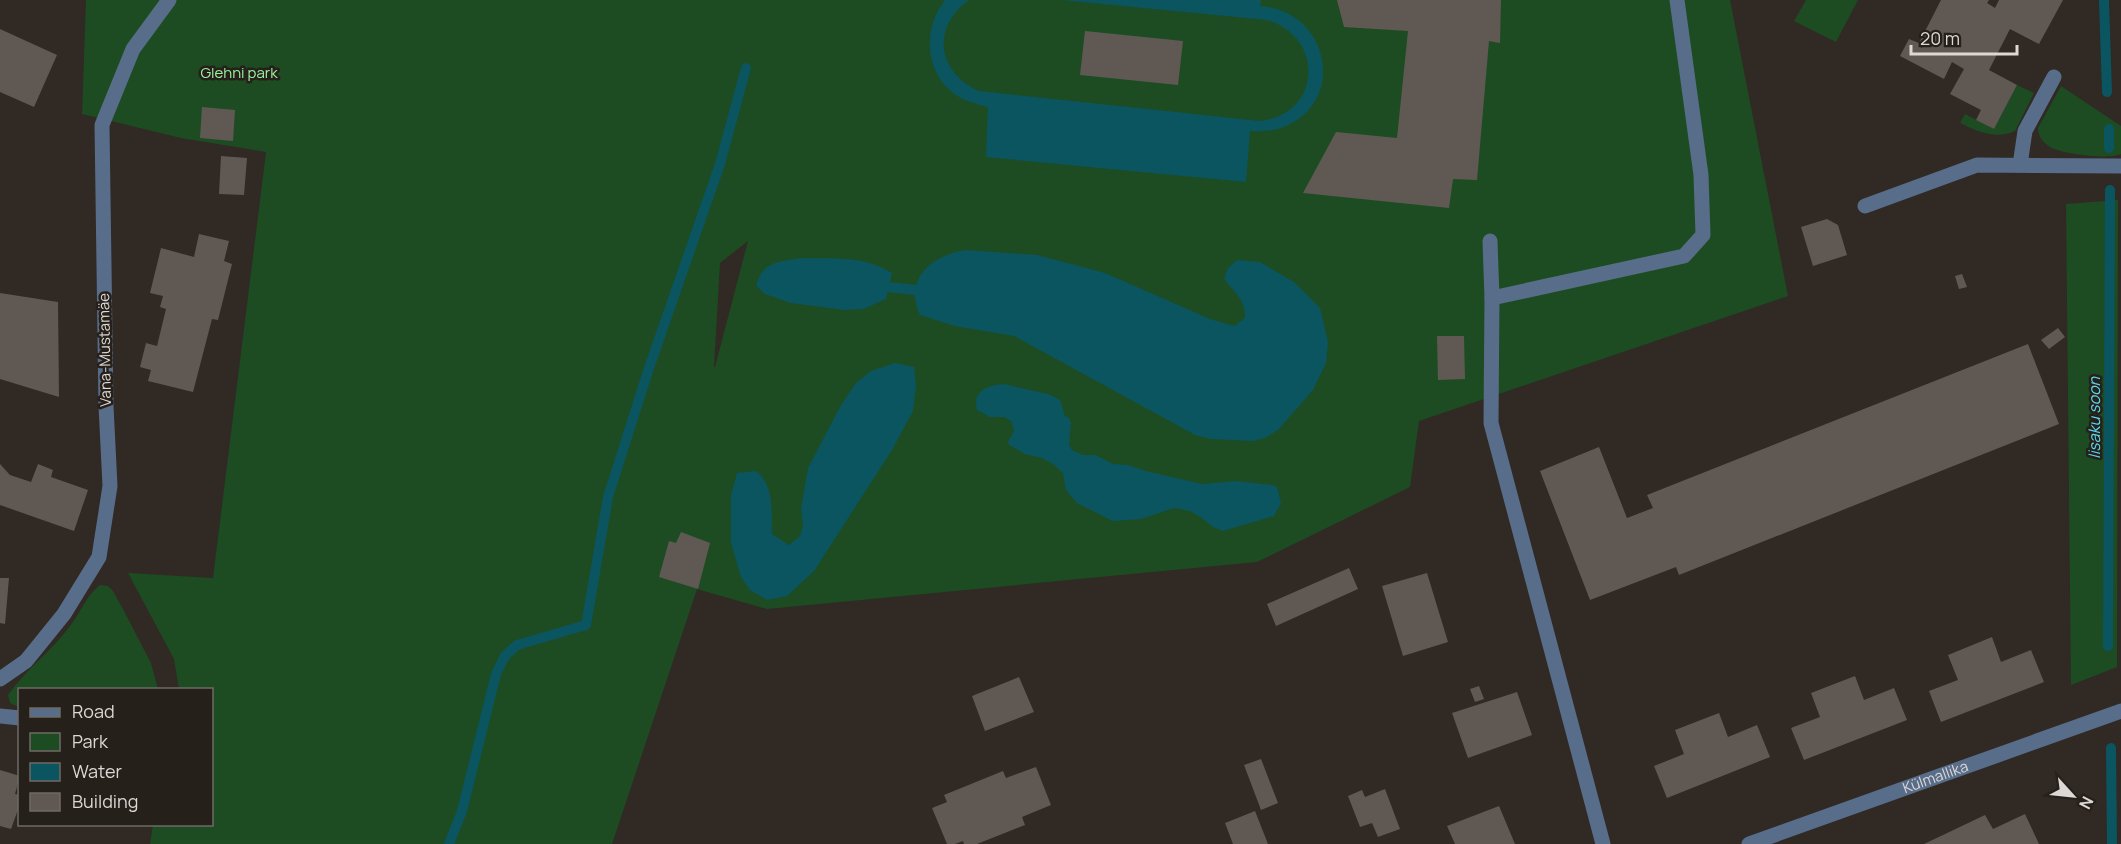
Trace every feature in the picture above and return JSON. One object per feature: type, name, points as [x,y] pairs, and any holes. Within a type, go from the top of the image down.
[{"type":"street","name":"Vana-Mustamäe","points":[[0,679],[26,660],[64,614],[99,557],[110,486],[106,394],[102,125],[134,49],[169,0]]},
{"type":"street","points":[[1492,298],[1684,256],[1703,234],[1701,175],[1677,0]]},
{"type":"street","points":[[2020,165],[2025,131],[2054,77]]},
{"type":"street","points":[[1865,206],[1977,165],[2121,166]]},
{"type":"street","points":[[1490,241],[1491,423],[1603,844]]},
{"type":"street","name":"Külmallika","points":[[1749,844],[2121,711]]},
{"type":"street","points":[[0,716],[18,718]]},
{"type":"green space","name":"Glehni park","points":[[86,0],[1730,0],[1788,296],[1419,421],[1410,487],[1257,562],[767,609],[697,589],[612,844],[150,844],[153,826],[213,826],[213,688],[179,688],[174,659],[128,573],[213,578],[266,152],[181,138],[82,114]],"holes":[[[748,241],[715,367],[720,263]]]},
{"type":"green space","points":[[1806,0],[1858,0],[1836,42],[1794,21]]},
{"type":"green space","points":[[2017,85],[2034,93],[2015,131],[1994,135],[1960,123],[1965,114],[1994,129]]},
{"type":"green space","points":[[2061,86],[2121,126],[2121,154],[2096,156],[2075,154],[2056,150],[2043,141],[2038,128]]},
{"type":"green space","points":[[2118,200],[2117,667],[2071,685],[2066,204]]},
{"type":"green space","points":[[100,585],[108,586],[113,591],[151,663],[158,688],[18,688],[18,707],[10,703],[8,695],[22,677],[63,635],[91,594]]},
{"type":"water","points":[[945,0],[969,0],[957,11],[949,23],[944,36],[944,48],[947,61],[954,73],[979,91],[1260,121],[1280,115],[1295,105],[1305,90],[1308,74],[1307,58],[1299,42],[1286,29],[1267,20],[1062,0],[1261,0],[1260,6],[1283,12],[1302,23],[1315,39],[1322,58],[1323,78],[1317,97],[1305,114],[1282,128],[1250,131],[1246,182],[986,157],[988,107],[953,93],[943,84],[932,61],[930,36],[938,11]]},
{"type":"water","points":[[966,250],[1037,255],[1105,273],[1210,319],[1234,326],[1245,318],[1245,312],[1239,297],[1224,279],[1228,268],[1237,260],[1260,262],[1294,282],[1320,308],[1328,342],[1326,363],[1313,390],[1278,430],[1265,438],[1253,441],[1210,439],[1195,435],[1014,336],[955,326],[920,315],[915,290],[924,271],[942,257]]},
{"type":"water","points":[[801,258],[848,259],[881,267],[892,273],[886,299],[864,309],[844,310],[791,303],[765,294],[756,286],[762,272],[767,267]]},
{"type":"water","points":[[895,363],[914,367],[916,386],[913,411],[892,450],[814,571],[787,596],[767,600],[750,590],[741,577],[731,543],[731,495],[737,473],[756,471],[762,477],[771,500],[772,534],[789,545],[800,536],[803,525],[801,509],[808,468],[841,405],[856,383],[871,371]]},
{"type":"water","points":[[1004,384],[1051,395],[1060,400],[1065,416],[1071,423],[1069,445],[1072,450],[1083,455],[1095,455],[1113,464],[1128,465],[1202,484],[1236,481],[1273,485],[1277,487],[1281,503],[1274,516],[1223,531],[1190,511],[1174,508],[1141,519],[1113,521],[1077,503],[1066,490],[1063,473],[1053,464],[1042,458],[1025,454],[1009,445],[1008,442],[1014,431],[1011,421],[1004,417],[990,417],[977,410],[977,398],[983,390]]},
{"type":"building","points":[[1337,0],[1501,0],[1500,43],[1489,41],[1477,180],[1453,179],[1449,208],[1303,193],[1336,132],[1397,138],[1408,31],[1344,27]]},
{"type":"building","points":[[1941,0],[1989,0],[1987,3],[1995,8],[1999,0],[2063,0],[2039,44],[2010,29],[1989,70],[2017,85],[1994,129],[1976,120],[1981,110],[1950,94],[1964,69],[1952,62],[1944,79],[1900,56],[1909,39],[1919,43]]},
{"type":"building","points":[[0,29],[57,55],[34,107],[0,92]]},
{"type":"building","points":[[1085,31],[1183,41],[1178,85],[1080,75]]},
{"type":"building","points":[[202,107],[235,110],[233,141],[200,138]]},
{"type":"building","points":[[221,156],[247,158],[244,195],[219,194]]},
{"type":"building","points":[[1827,219],[1838,225],[1847,255],[1813,266],[1801,227]]},
{"type":"building","points":[[199,234],[229,241],[224,261],[232,264],[218,320],[212,319],[193,392],[148,381],[151,370],[140,367],[146,343],[157,346],[166,309],[160,307],[163,296],[150,293],[161,248],[194,257]]},
{"type":"building","points":[[1962,274],[1967,287],[1959,289],[1955,276]]},
{"type":"building","points":[[0,293],[58,302],[59,397],[0,379]]},
{"type":"building","points":[[2058,328],[2065,337],[2049,349],[2041,340]]},
{"type":"building","points":[[1437,336],[1464,336],[1465,379],[1438,380]]},
{"type":"building","points":[[2028,344],[2059,424],[1679,575],[1676,567],[1590,600],[1540,471],[1599,447],[1627,518],[1653,508],[1647,495]]},
{"type":"building","points":[[0,464],[10,475],[31,482],[38,464],[53,470],[51,477],[88,490],[74,531],[0,505]]},
{"type":"building","points":[[681,532],[710,543],[698,589],[659,577],[669,541],[676,543]]},
{"type":"building","points":[[1349,568],[1358,589],[1276,626],[1267,604]]},
{"type":"building","points":[[1427,573],[1448,642],[1403,656],[1382,586]]},
{"type":"building","points":[[0,578],[9,578],[5,624],[0,623]]},
{"type":"building","points":[[1992,637],[2001,662],[2031,650],[2044,682],[1941,722],[1929,691],[1958,680],[1948,655]]},
{"type":"building","points":[[1855,676],[1864,700],[1894,688],[1907,720],[1804,760],[1791,728],[1820,717],[1811,693]]},
{"type":"building","points":[[1019,677],[1034,712],[985,731],[972,696]]},
{"type":"building","points":[[1479,686],[1484,699],[1475,702],[1470,689]]},
{"type":"building","points":[[1517,692],[1532,735],[1468,758],[1452,713]]},
{"type":"building","points":[[1719,713],[1728,737],[1757,725],[1770,757],[1667,798],[1654,766],[1684,754],[1675,730]]},
{"type":"building","points":[[1261,759],[1278,803],[1261,810],[1244,765]]},
{"type":"building","points":[[1036,767],[1051,805],[1022,817],[1025,825],[977,844],[964,844],[963,841],[947,844],[932,808],[947,802],[944,795],[1003,771],[1006,778]]},
{"type":"building","points":[[0,770],[18,775],[15,794],[18,795],[18,810],[11,829],[0,826]]},
{"type":"building","points":[[1385,789],[1400,829],[1378,837],[1372,823],[1360,827],[1348,796],[1362,790],[1365,797]]},
{"type":"building","points":[[1499,806],[1515,844],[1455,844],[1447,826]]},
{"type":"building","points":[[1255,811],[1268,844],[1233,844],[1225,823]]},
{"type":"building","points":[[2025,814],[2039,844],[1924,844],[1985,815],[1993,829]]},
{"type":"waterway","name":"Iisaku soon","points":[[2104,1],[2107,92]]},
{"type":"waterway","points":[[449,844],[462,811],[496,674],[505,656],[517,645],[586,625],[608,497],[649,368],[720,164],[746,68]]},
{"type":"waterway","name":"Iisaku soon","points":[[2109,129],[2109,148]]},
{"type":"waterway","name":"Iisaku soon","points":[[2108,646],[2110,190]]},
{"type":"waterway","points":[[888,287],[916,290]]},
{"type":"waterway","name":"Iisaku soon","points":[[2111,748],[2112,844]]}]
